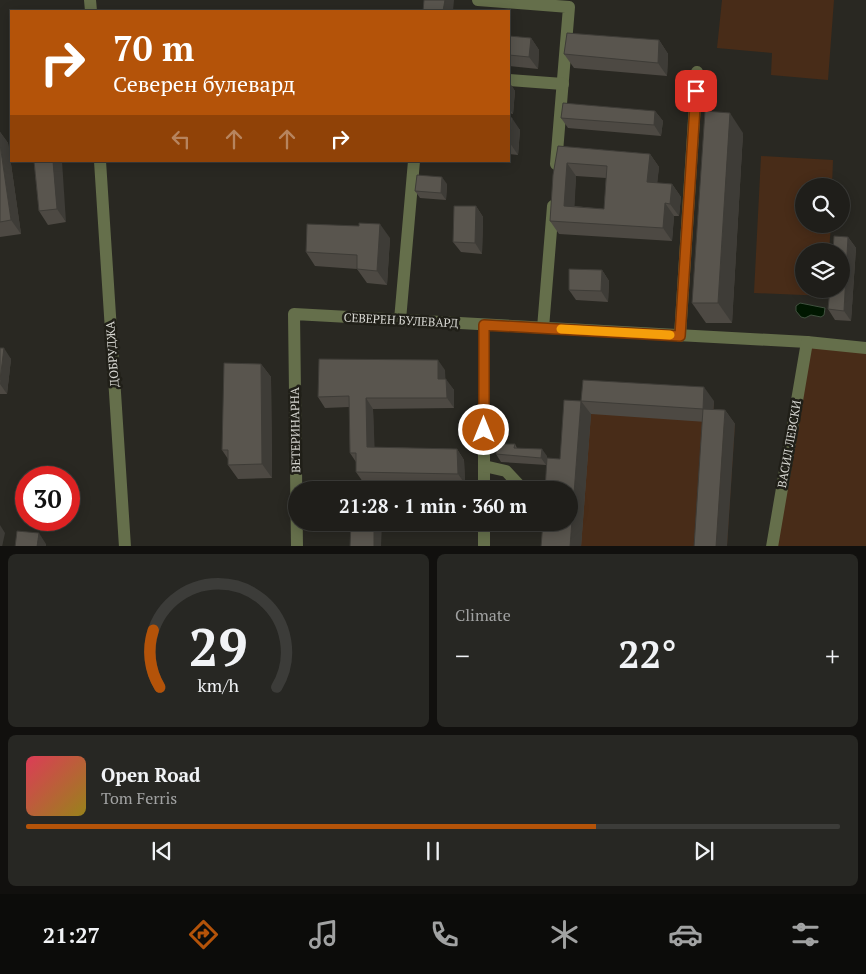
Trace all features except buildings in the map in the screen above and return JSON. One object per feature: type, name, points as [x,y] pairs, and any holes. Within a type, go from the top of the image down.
[{"type":"street","points":[[478,0],[569,7],[556,172]]},
{"type":"street","points":[[680,336],[697,72]]},
{"type":"street","points":[[510,80],[563,84]]},
{"type":"street","name":"ДОБРУДЖА","points":[[100,162],[125,546]]},
{"type":"street","points":[[400,320],[414,162]]},
{"type":"street","points":[[543,328],[554,192]]},
{"type":"street","name":"СЕВЕРЕН БУЛЕВАРД","points":[[294,314],[807,342],[866,348]]},
{"type":"street","name":"ВЕТЕРИНАРНА","points":[[294,314],[296,546]]},
{"type":"street","points":[[484,325],[484,481]]},
{"type":"street","points":[[866,338],[866,348]]},
{"type":"street","name":"ВАСИЛ ЛЕВСКИ","points":[[772,546],[807,342]]},
{"type":"street","points":[[484,466],[506,471],[515,481]]},
{"type":"street","points":[[484,531],[484,546]]},
{"type":"shaded area","points":[[722,0],[834,0],[828,80],[771,75],[772,53],[717,48]]},
{"type":"shaded area","points":[[761,156],[833,160],[832,178],[795,178],[795,233],[830,233],[830,243],[795,243],[795,295],[754,293]]},
{"type":"shaded area","points":[[800,303],[825,308],[824,315],[821,317],[811,315],[805,318],[801,317],[796,311],[796,306]]},
{"type":"shaded area","points":[[805,346],[866,351],[866,546],[773,546]]},
{"type":"shaded area","points":[[592,393],[714,401],[713,422],[735,424],[727,546],[553,546],[563,531],[578,531],[578,481],[569,481],[573,413],[591,414]]},
{"type":"slow traffic","points":[[561,329],[670,335]]},
{"type":"route","points":[[484,430],[484,325],[680,336],[696,91]]}]
